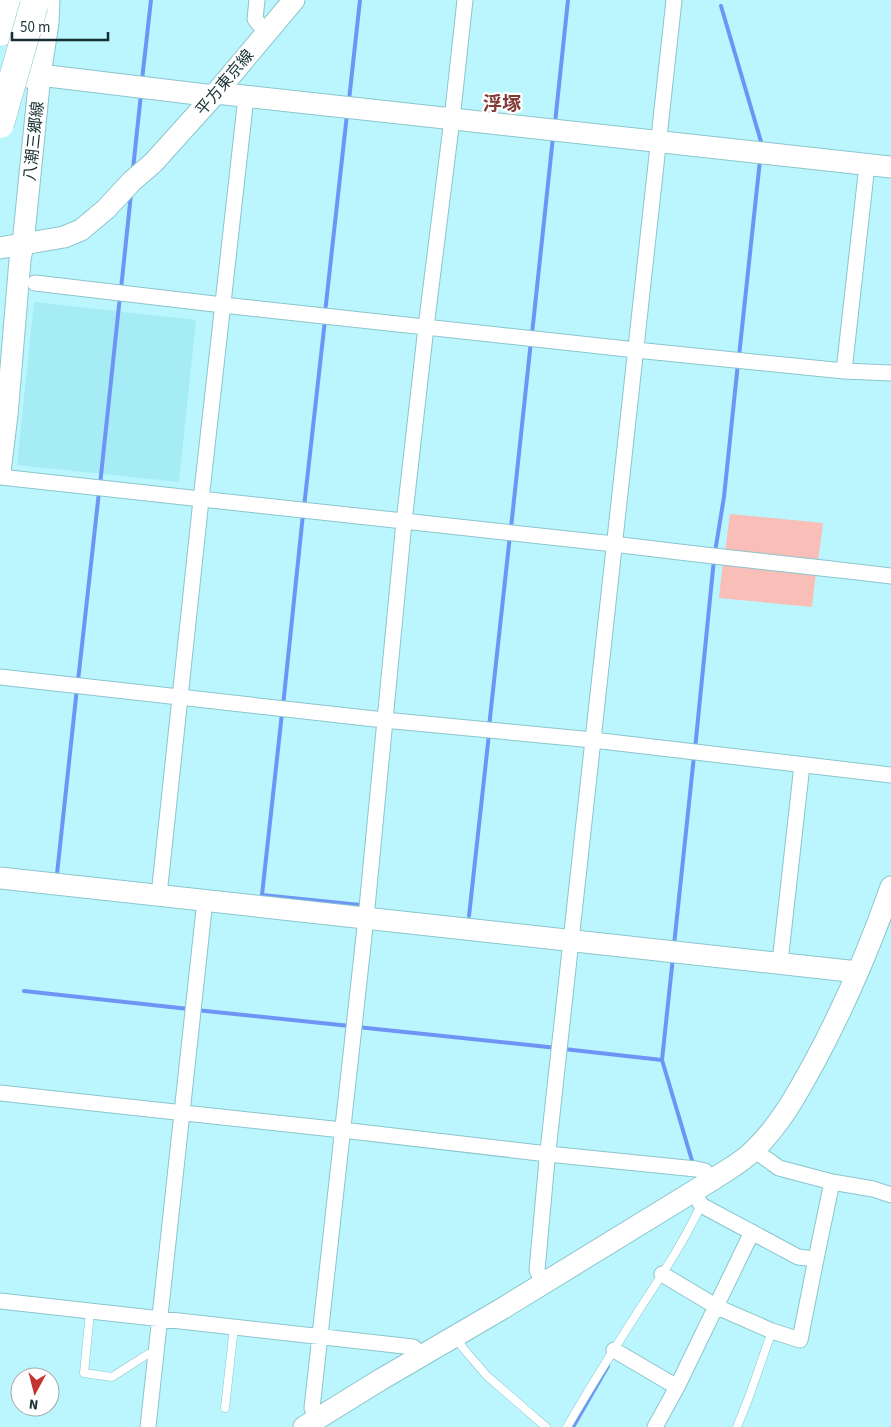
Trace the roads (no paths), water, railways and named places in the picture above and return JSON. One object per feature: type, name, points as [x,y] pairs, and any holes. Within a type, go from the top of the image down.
[{"type":"highway","points":[[0,32],[38,5]]},
{"type":"highway","points":[[0,92],[38,5]]},
{"type":"highway","points":[[0,124],[38,5]]},
{"type":"street","points":[[257,0],[255,19],[266,33]]},
{"type":"street","name":"平方東京線","points":[[0,248],[14,257],[60,248],[84,237],[110,219],[138,186],[153,162],[215,94],[294,0]]},
{"type":"street","points":[[310,1423],[366,918],[404,522],[452,119],[464,0]]},
{"type":"street","points":[[543,1283],[537,1270],[548,1154],[674,0]]},
{"type":"street","name":"八潮三郷線","points":[[0,472],[7,415],[14,257],[40,74],[38,5]]},
{"type":"street","points":[[0,81],[40,74],[891,167]]},
{"type":"street","points":[[159,895],[246,97]]},
{"type":"street","points":[[844,371],[867,164]]},
{"type":"street","points":[[34,283],[636,350],[844,371],[891,373]]},
{"type":"street","points":[[0,477],[891,576]]},
{"type":"street","points":[[0,677],[384,720],[593,740],[891,775]]},
{"type":"street","points":[[780,962],[802,765]]},
{"type":"street","points":[[0,878],[858,972]]},
{"type":"street","points":[[310,1423],[543,1283],[697,1198],[712,1180],[740,1162],[754,1150],[780,1120],[803,1083],[844,1004],[891,887]]},
{"type":"street","points":[[148,1427],[205,900]]},
{"type":"street","points":[[0,1093],[696,1169],[705,1171],[712,1180]]},
{"type":"street","points":[[754,1150],[779,1168],[832,1182],[873,1189],[891,1195]]},
{"type":"street","points":[[662,1274],[716,1306],[772,1332],[800,1340],[832,1182]]},
{"type":"street","points":[[697,1198],[752,1232],[798,1257],[816,1259]]},
{"type":"street","points":[[655,1427],[677,1387],[752,1232]]},
{"type":"street","points":[[0,1301],[413,1347],[423,1355]]},
{"type":"street","points":[[614,1350],[677,1387]]},
{"type":"lane","points":[[567,1427],[695,1219],[697,1198]]},
{"type":"lane","points":[[90,1312],[84,1373],[112,1377],[148,1354],[155,1355]]},
{"type":"lane","points":[[225,1408],[234,1327]]},
{"type":"lane","points":[[737,1427],[772,1332]]},
{"type":"lane","points":[[456,1336],[463,1348],[487,1376],[546,1427]]},
{"type":"waterway","points":[[142,80],[151,0]]},
{"type":"waterway","points":[[349,100],[360,0]]},
{"type":"waterway","points":[[555,123],[568,0]]},
{"type":"waterway","points":[[721,6],[762,145]]},
{"type":"waterway","points":[[133,169],[141,94]]},
{"type":"waterway","points":[[325,313],[347,114]]},
{"type":"waterway","points":[[532,334],[553,137]]},
{"type":"waterway","points":[[739,356],[760,160]]},
{"type":"waterway","points":[[121,289],[131,194]]},
{"type":"waterway","points":[[100,485],[120,296]]},
{"type":"waterway","points":[[304,507],[325,320]]},
{"type":"waterway","points":[[511,528],[531,341]]},
{"type":"waterway","points":[[715,552],[724,497],[738,363]]},
{"type":"waterway","points":[[78,681],[99,492]]},
{"type":"waterway","points":[[283,706],[303,514]]},
{"type":"waterway","points":[[489,727],[510,535]]},
{"type":"waterway","points":[[695,749],[714,559]]},
{"type":"waterway","points":[[57,874],[77,688]]},
{"type":"waterway","points":[[282,713],[262,895],[360,905]]},
{"type":"waterway","points":[[469,916],[489,734]]},
{"type":"waterway","points":[[674,945],[694,756]]},
{"type":"waterway","points":[[662,1060],[673,957]]},
{"type":"waterway","points":[[24,991],[189,1009]]},
{"type":"waterway","points":[[196,1010],[350,1026]]},
{"type":"waterway","points":[[357,1027],[557,1048]]},
{"type":"waterway","points":[[564,1049],[662,1060],[693,1164]]},
{"type":"waterway","points":[[573,1427],[608,1366]]},
{"type":"district","name":"浮塚","points":[[502,103]]}]
